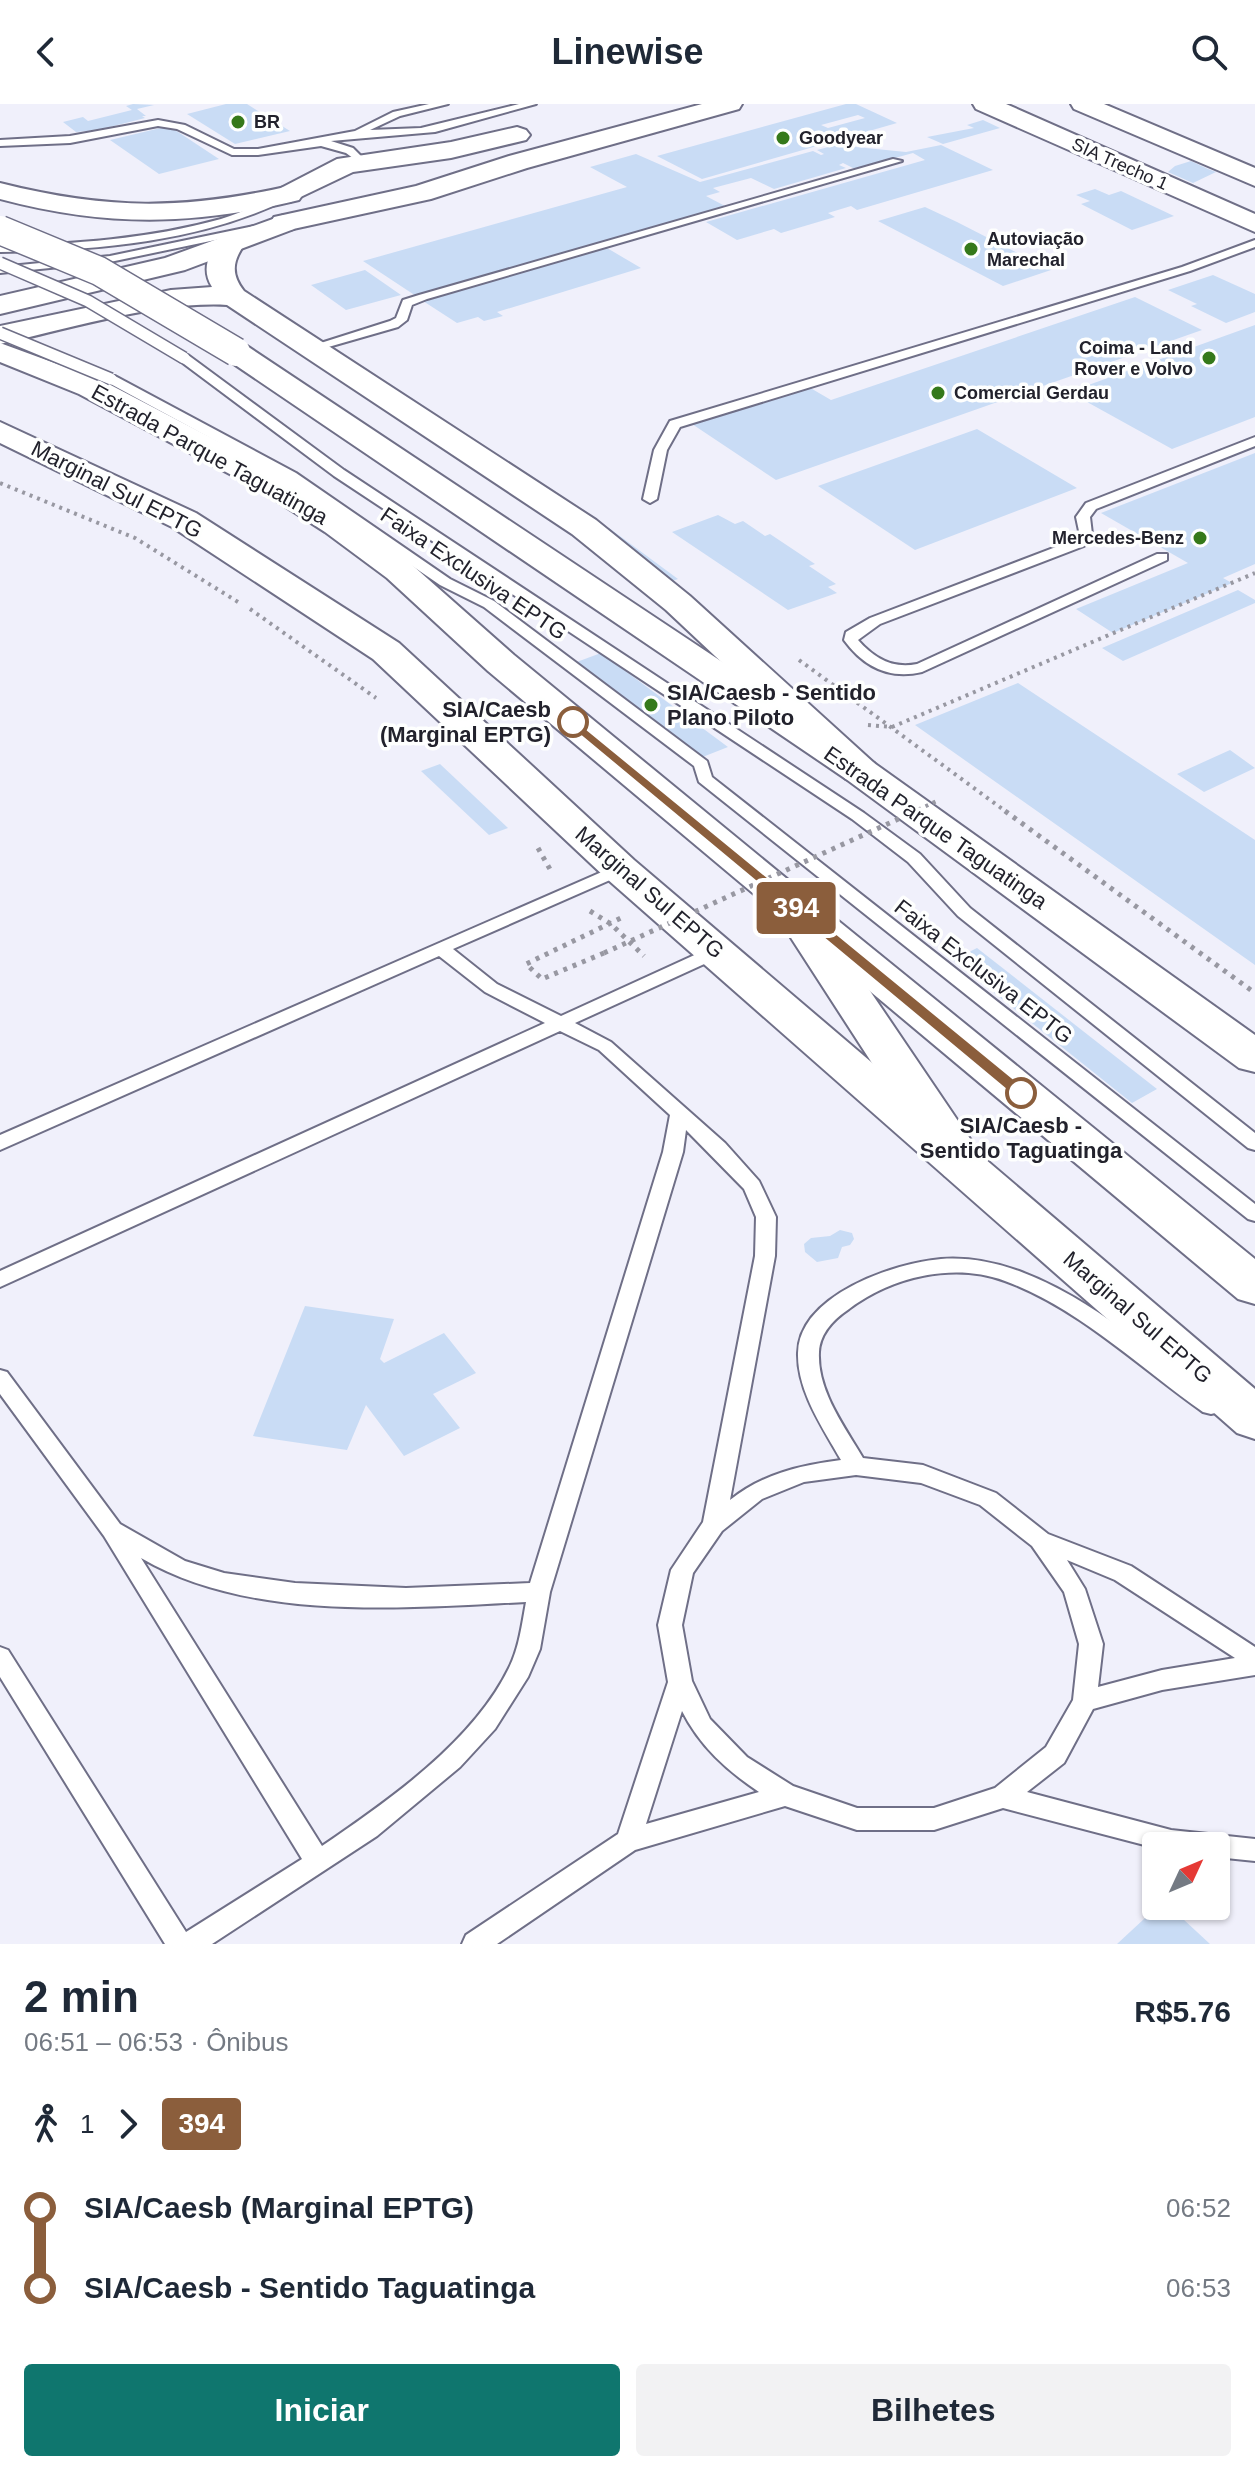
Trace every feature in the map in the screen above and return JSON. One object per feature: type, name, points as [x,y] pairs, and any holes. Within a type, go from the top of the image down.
[{"type":"main road","points":[[0,305],[121,279],[175,264],[284,223],[378,203],[730,104]]},
{"type":"main road","name":"SIA Trecho 1","points":[[985,104],[1255,224]]},
{"type":"main road","points":[[1083,104],[1255,178]]},
{"type":"main road","points":[[0,191],[71,208],[142,216],[226,210],[290,194],[333,171],[361,161],[451,150],[548,127]]},
{"type":"main road","points":[[393,156],[429,167],[442,177],[445,185]]},
{"type":"main road","points":[[333,171],[333,181],[338,189],[359,199],[378,203]]},
{"type":"main road","points":[[1210,204],[1255,204]]},
{"type":"main road","name":"Estrada Parque Taguatinga","points":[[0,230],[99,271],[236,352],[860,771],[1255,1057]]},
{"type":"main road","points":[[232,242],[221,256],[218,269],[221,281],[234,297],[584,527],[678,603],[860,771]]},
{"type":"main road","points":[[0,334],[171,299],[201,295],[234,297]]},
{"type":"main road","name":"Estrada Parque Taguatinga","points":[[0,352],[101,383],[270,482],[350,534],[399,571],[501,663],[1255,1286]]},
{"type":"main road","name":"Marginal Sul EPTG","points":[[0,431],[184,520],[386,651],[620,869],[1255,1419]]},
{"type":"main road","points":[[788,901],[962,1164]]},
{"type":"lane","points":[[357,133],[397,114],[443,104]]},
{"type":"lane","points":[[0,143],[58,141],[156,123],[179,125],[228,151],[242,153],[315,143],[357,133],[403,133],[433,129],[531,104]]},
{"type":"lane","points":[[315,143],[356,154],[361,161]]},
{"type":"lane","points":[[311,348],[394,324],[401,320],[407,303],[423,297],[897,161]]},
{"type":"lane","points":[[0,249],[107,241],[210,227],[247,216],[290,194]]},
{"type":"lane","points":[[0,270],[110,259],[284,223]]},
{"type":"lane","points":[[650,499],[664,436],[675,424],[1186,269],[1255,243]]},
{"type":"lane","name":"Faixa Exclusiva EPTG","points":[[0,263],[88,301],[184,358],[339,473],[858,816],[914,858],[964,912],[1255,1143]]},
{"type":"lane","name":"Faixa Exclusiva EPTG","points":[[0,334],[291,476],[445,582],[489,604],[701,764],[705,779],[1255,1214]]},
{"type":"lane","points":[[1162,557],[919,668],[903,671],[874,662],[851,640],[857,629],[875,621],[1079,543],[1085,537],[1087,528],[1083,517],[1091,506],[1255,441]]},
{"type":"lane","points":[[0,1143],[620,869]]},
{"type":"lane","points":[[441,949],[491,988],[605,1046],[718,1148],[752,1186],[766,1217],[765,1256],[714,1525]]},
{"type":"lane","points":[[0,1280],[718,951]]},
{"type":"lane","points":[[189,1944],[317,1861],[409,1795],[450,1761],[490,1719],[517,1677],[539,1592],[673,1152],[680,1114]]},
{"type":"lane","points":[[856,1466],[816,1391],[808,1353],[818,1324],[853,1293],[896,1274],[956,1266],[1009,1275],[1058,1297],[1255,1435]]},
{"type":"lane","points":[[0,1378],[112,1530],[317,1861]]},
{"type":"lane","points":[[1040,1540],[1074,1589],[1091,1644],[1085,1701],[1055,1755],[1003,1797],[934,1819],[857,1819],[785,1795],[738,1765],[702,1726],[680,1682],[670,1625],[682,1570],[714,1525],[754,1493],[802,1474],[856,1466],[923,1474],[988,1499],[1040,1540],[1123,1573],[1255,1662]]},
{"type":"lane","points":[[112,1530],[179,1569],[224,1582],[295,1593],[406,1598],[539,1592]]},
{"type":"lane","points":[[0,1657],[179,1944]]},
{"type":"lane","points":[[1085,1701],[1162,1680],[1255,1662]]},
{"type":"lane","points":[[628,1841],[680,1682]]},
{"type":"lane","points":[[475,1944],[628,1841],[785,1795]]},
{"type":"lane","points":[[1003,1797],[1171,1841],[1255,1850]]},
{"type":"path","points":[[0,483],[135,538],[243,605],[387,706]]},
{"type":"path","points":[[892,727],[1255,573]]},
{"type":"path","points":[[795,657],[970,788],[1157,919],[1255,993]]},
{"type":"path","points":[[611,924],[526,964],[542,979],[939,800]]},
{"type":"path","points":[[533,838],[565,895],[611,924],[664,975]]},
{"type":"building","name":"BR","points":[[226,104],[247,104],[290,131],[235,144],[187,114]]},
{"type":"building","name":"Goodyear","points":[[846,104],[856,104],[897,123],[702,179],[657,156]],"holes":[[[858,115],[865,118],[828,128],[821,125]]]},
{"type":"building","points":[[154,105],[137,109],[145,118],[98,130],[76,132],[63,122],[83,117],[88,121],[132,110],[126,106]]},
{"type":"building","points":[[983,120],[1000,128],[943,144],[927,137],[974,128],[967,125]]},
{"type":"building","points":[[169,126],[219,159],[159,174],[110,140]]},
{"type":"building","points":[[836,145],[906,152],[941,145],[993,170],[857,210],[851,206],[828,213],[835,217],[781,233],[774,229],[737,240],[706,222],[925,160],[913,153],[855,169],[843,163],[839,165],[846,168],[774,189],[751,178],[713,188],[720,192],[706,196],[725,206],[416,296],[363,261],[627,187],[590,167],[636,154],[700,182],[813,151],[821,155],[824,154],[817,150]]},
{"type":"building","points":[[1191,161],[1216,172],[1193,183],[1168,172]]},
{"type":"building","points":[[1095,189],[1109,195],[1121,191],[1174,216],[1132,230],[1081,204],[1090,201],[1076,195]]},
{"type":"building","name":"Autoviação Marechal","points":[[925,207],[1051,270],[1003,286],[878,221]]},
{"type":"building","points":[[607,248],[641,268],[497,312],[503,316],[484,321],[478,317],[457,323],[423,301]]},
{"type":"building","points":[[365,270],[401,295],[346,310],[311,285]]},
{"type":"building","points":[[1213,275],[1255,294],[1255,312],[1226,323],[1191,306],[1197,304],[1168,290]]},
{"type":"building","name":"Comercial Gerdau","points":[[1135,297],[1202,330],[776,480],[692,424],[807,386],[831,400]]},
{"type":"building","name":"Coima - Land Rover e Volvo","points":[[1255,325],[1255,417],[1172,449],[1069,392]]},
{"type":"building","points":[[977,429],[1077,488],[915,550],[818,486]]},
{"type":"building","name":"Mercedes-Benz","points":[[1255,453],[1255,564],[1223,578],[1232,583],[1113,633],[1076,609],[1188,563],[1101,513]]},
{"type":"building","points":[[718,515],[735,524],[743,521],[765,536],[770,534],[815,564],[809,566],[836,584],[828,587],[837,593],[788,610],[672,532]]},
{"type":"building","points":[[609,528],[678,579],[664,584],[595,532]]},
{"type":"building","points":[[1238,590],[1255,603],[1123,661],[1102,648]]},
{"type":"building","name":"SIA/Caesb - Sentido Plano Piloto","points":[[601,653],[728,747],[700,758],[574,663]]},
{"type":"building","points":[[1018,683],[1255,840],[1255,965],[915,725]]},
{"type":"building","points":[[1230,750],[1255,768],[1204,792],[1177,774]]},
{"type":"building","name":"SIA/Caesb (Marginal EPTG)","points":[[440,764],[508,828],[489,835],[421,771]]},
{"type":"building","name":"SIA/Caesb - Sentido Taguatinga","points":[[977,948],[1157,1089],[1132,1103],[953,960]]},
{"type":"building","points":[[840,1230],[852,1233],[854,1239],[850,1245],[842,1247],[838,1258],[817,1262],[805,1252],[804,1244],[811,1238],[830,1236]]},
{"type":"building","points":[[305,1306],[394,1319],[380,1359],[384,1363],[444,1333],[476,1373],[433,1394],[460,1428],[404,1456],[366,1405],[347,1450],[253,1436]]},
{"type":"building","points":[[1143,1920],[1184,1920],[1210,1944],[1117,1944]]},
{"type":"bus line","name":"394","points":[[573,722],[1021,1093]]},
{"type":"place","name":"BR","points":[[238,122]]},
{"type":"place","name":"Goodyear","points":[[783,138]]},
{"type":"place","name":"Autoviação Marechal","points":[[971,249]]},
{"type":"place","name":"Coima - Land Rover e Volvo","points":[[1209,358]]},
{"type":"place","name":"Comercial Gerdau","points":[[938,393]]},
{"type":"place","name":"Mercedes-Benz","points":[[1200,538]]},
{"type":"place","name":"SIA/Caesb - Sentido Plano Piloto","points":[[651,705]]},
{"type":"place","name":"SIA/Caesb (Marginal EPTG)","points":[[573,722]]},
{"type":"place","name":"SIA/Caesb - Sentido Taguatinga","points":[[1021,1093]]}]
